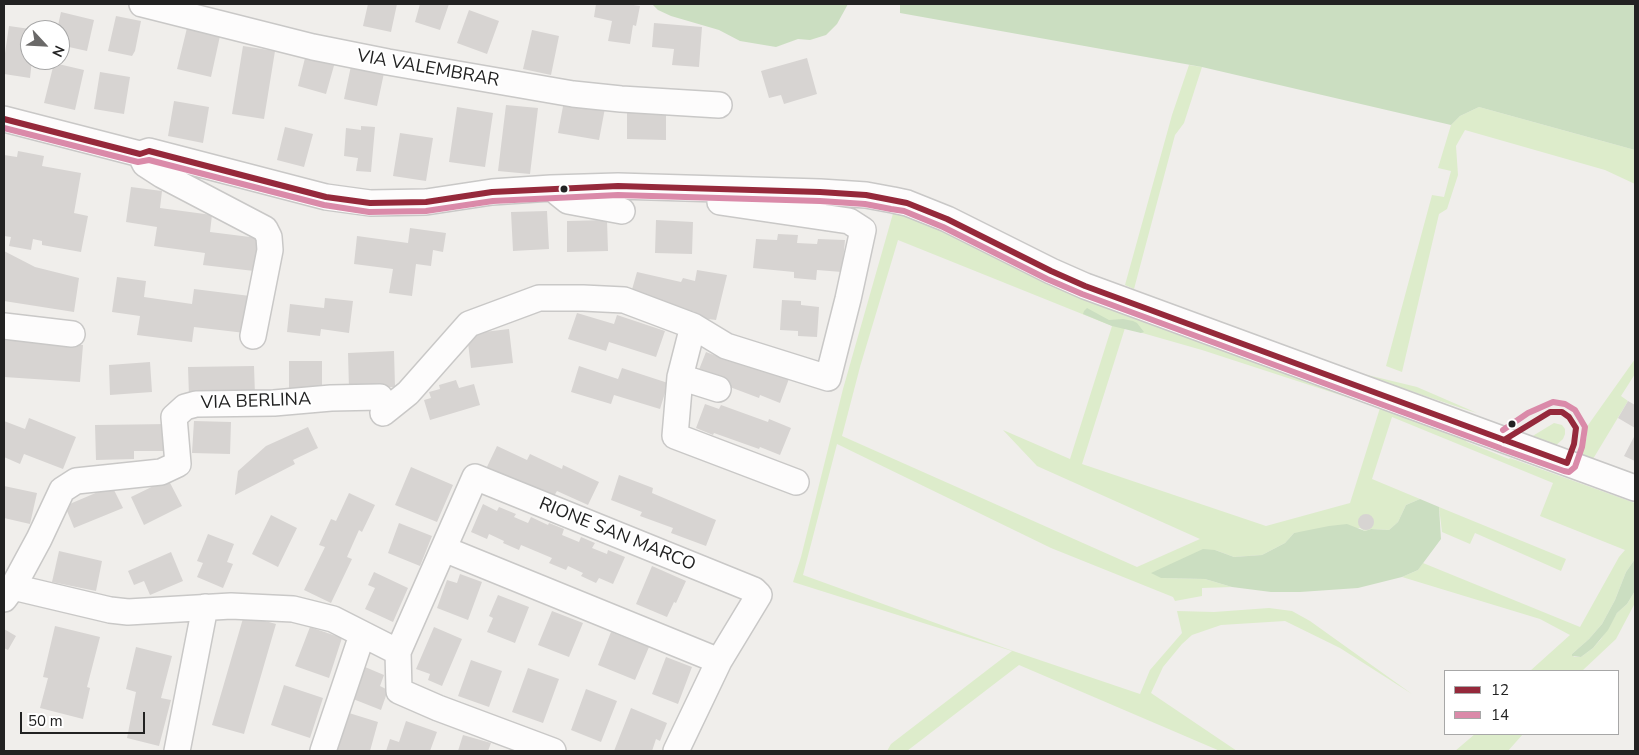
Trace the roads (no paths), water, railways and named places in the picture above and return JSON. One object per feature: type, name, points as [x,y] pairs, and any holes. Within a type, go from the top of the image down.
[{"type":"street","name":"VIA VALEMBRAR","points":[[142,4],[313,47],[370,59],[572,94],[719,105]]},
{"type":"street","points":[[4,119],[140,154],[149,150],[326,197],[370,203],[426,202],[492,192],[618,186],[820,192],[866,195],[907,203],[947,219],[1085,286],[1635,488]]},
{"type":"street","points":[[140,154],[145,164],[162,175],[266,229],[270,250],[252,336]]},
{"type":"street","points":[[618,186],[849,221],[863,230],[828,378],[726,346],[693,326],[680,377],[675,436],[796,482]]},
{"type":"street","points":[[551,188],[568,201],[622,211]]},
{"type":"street","name":"VIA BERLINA","points":[[398,652],[333,619],[293,609],[231,606],[128,612],[8,593],[62,490],[76,481],[161,472],[178,464],[174,417],[186,407],[196,404],[274,403],[331,398],[388,403],[408,393],[469,324],[539,298],[624,300],[693,326]]},
{"type":"street","points":[[4,326],[72,334]]},
{"type":"street","points":[[680,377],[718,389]]},
{"type":"street","name":"RIONE SAN MARCO","points":[[553,751],[438,708],[399,691],[398,652],[475,477],[754,590],[759,595],[719,661],[676,751]]},
{"type":"street","points":[[444,549],[719,661]]},
{"type":"street","points":[[177,751],[205,607]]},
{"type":"street","points":[[323,751],[360,641]]}]
